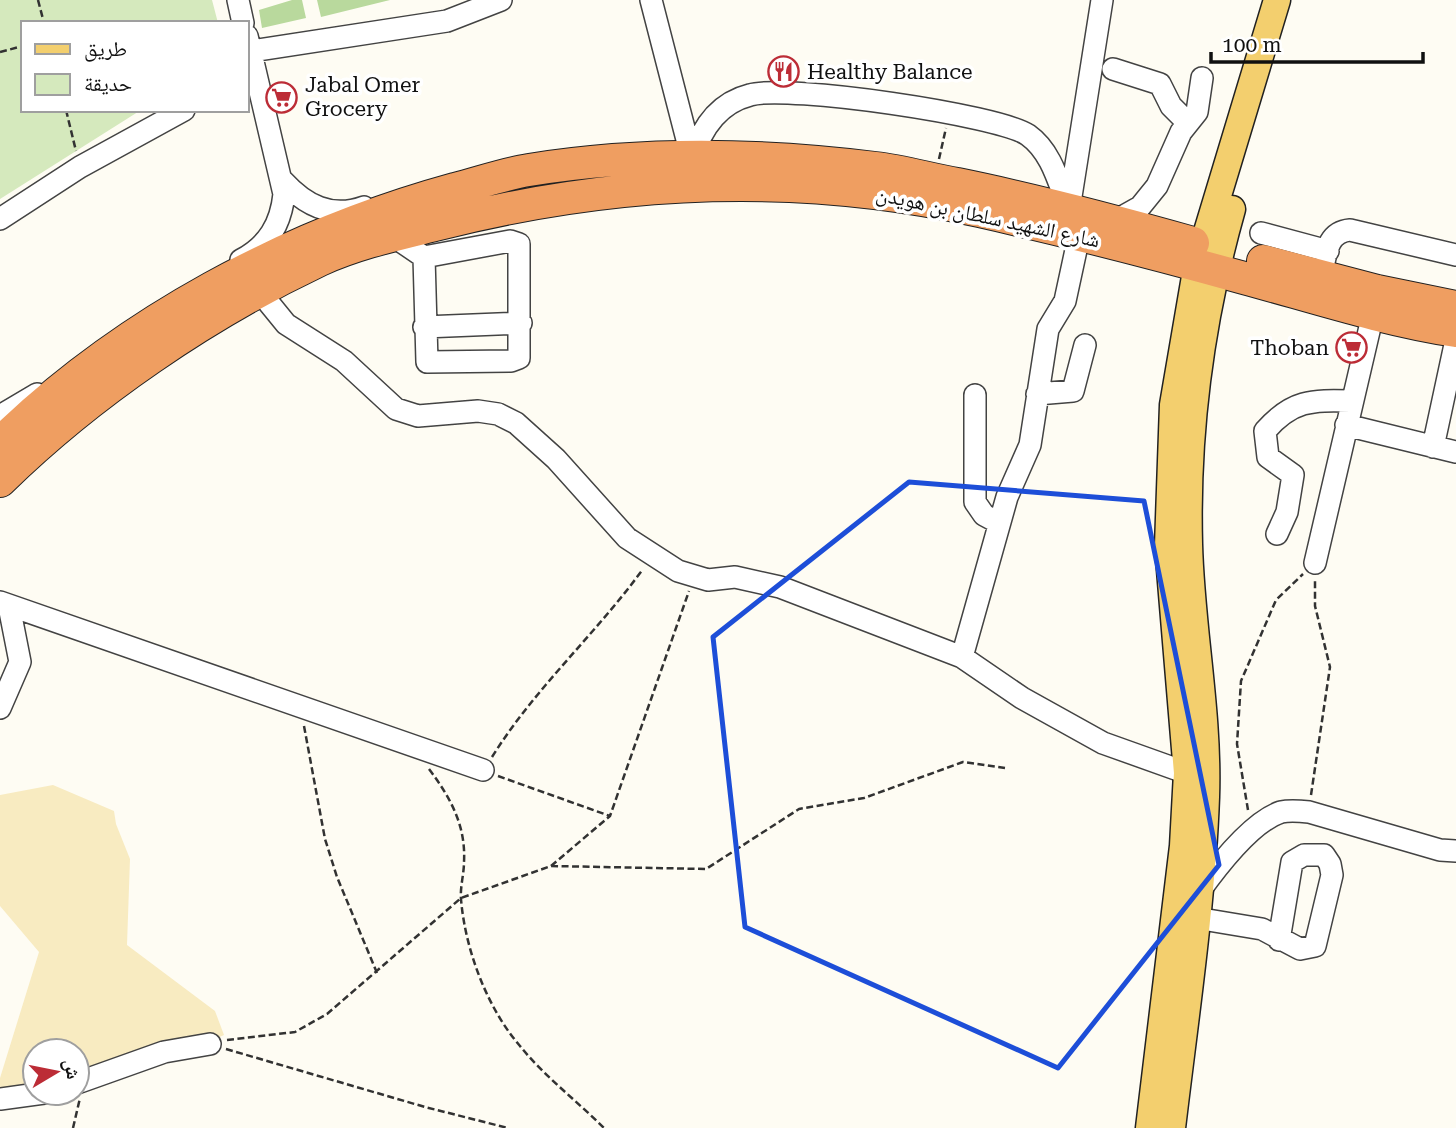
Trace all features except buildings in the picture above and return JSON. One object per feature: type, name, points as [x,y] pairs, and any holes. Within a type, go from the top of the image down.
[{"type":"highway","name":"شارع الشهيد سلطان بن هويدن","points":[[0,443],[28,416],[88,369],[155,324],[212,288],[295,246],[410,202],[527,170],[619,160],[815,162],[878,168],[935,180],[1074,222],[1209,258],[1324,263],[1456,307]]},
{"type":"highway","points":[[520,205],[556,190],[619,180],[626,171],[619,160]]},
{"type":"highway","name":"شارع الشهيد سلطان بن هويدن","points":[[0,481],[93,399],[260,292],[321,259],[393,236],[520,205],[650,187],[747,184],[810,186],[870,191],[1074,222],[1115,220],[1209,258],[1373,314],[1456,331]]},
{"type":"main road","points":[[1149,1128],[1183,846],[1187,773],[1168,546],[1168,468],[1173,405],[1277,0]]},
{"type":"main road","points":[[1172,1128],[1197,905],[1206,795],[1189,546],[1189,466],[1209,258],[1295,0]]},
{"type":"street","points":[[238,0],[243,21]]},
{"type":"street","points":[[0,416],[26,402],[117,335],[155,324],[157,309],[165,299],[254,254],[264,244],[282,208],[283,181],[252,80],[249,44],[429,24],[463,8],[500,0]]},
{"type":"street","points":[[651,0],[692,159]]},
{"type":"street","points":[[962,657],[999,523],[1030,445],[1048,329],[1065,301],[1102,0]]},
{"type":"street","points":[[1113,69],[1160,84],[1171,106],[1187,122]]},
{"type":"street","points":[[1115,220],[1136,210],[1153,192],[1187,122],[1198,108],[1202,78]]},
{"type":"street","points":[[692,159],[706,126],[718,112],[741,98],[766,91],[786,90],[948,114],[1004,125],[1035,141],[1049,160],[1074,222]]},
{"type":"street","points":[[0,219],[80,167],[180,112]]},
{"type":"street","points":[[283,181],[296,195],[323,210],[357,209],[387,199],[410,202]]},
{"type":"street","points":[[493,244],[520,205]]},
{"type":"street","points":[[1261,233],[1324,263],[1331,237],[1338,231],[1350,230],[1456,254]]},
{"type":"street","points":[[393,236],[424,257],[510,241],[520,248],[521,354],[511,361],[431,365],[425,359],[424,257]]},
{"type":"street","points":[[260,292],[286,324],[351,366],[396,409],[418,416],[478,411],[498,414],[516,422],[556,459],[627,538],[678,571],[708,580],[735,577],[780,587],[962,657],[1022,698],[1103,743],[1187,773]]},
{"type":"street","points":[[1315,563],[1373,314]]},
{"type":"street","points":[[424,327],[521,323]]},
{"type":"street","points":[[1433,447],[1456,340]]},
{"type":"street","points":[[1037,394],[1073,391],[1085,345]]},
{"type":"street","points":[[975,395],[975,502],[984,515],[999,523]]},
{"type":"street","points":[[1277,534],[1287,512],[1293,475],[1268,457],[1265,431],[1280,413],[1304,402],[1351,401]]},
{"type":"street","points":[[1346,425],[1456,453]]},
{"type":"street","points":[[5,604],[483,770]]},
{"type":"street","points":[[0,708],[20,662],[5,604]]},
{"type":"street","points":[[1279,940],[1262,929],[1197,905],[1251,832],[1282,812],[1309,812],[1440,850],[1456,851]]},
{"type":"street","points":[[91,1078],[164,1052],[209,1044]]},
{"type":"street","points":[[0,1099],[21,1096]]},
{"type":"path","points":[[38,0],[43,21]]},
{"type":"path","points":[[0,52],[21,47]]},
{"type":"path","points":[[66,112],[80,167]]},
{"type":"path","points":[[935,180],[948,114]]},
{"type":"path","points":[[610,816],[483,770],[529,701],[597,629],[653,555]]},
{"type":"path","points":[[1309,812],[1330,667],[1315,606],[1315,563]]},
{"type":"path","points":[[1251,832],[1237,744],[1241,681],[1276,600],[1315,563]]},
{"type":"path","points":[[551,866],[610,816],[694,576]]},
{"type":"path","points":[[302,709],[326,839],[337,877],[377,973]]},
{"type":"path","points":[[209,1044],[295,1032],[327,1014],[461,898],[551,866],[706,869],[799,809],[864,798],[963,762],[1005,768]]},
{"type":"path","points":[[428,768],[446,792],[462,827],[465,858],[461,898],[473,951],[494,1008],[520,1046],[604,1128]]},
{"type":"path","points":[[209,1044],[508,1128]]},
{"type":"path","points":[[73,1128],[77,1107]]},
{"type":"highlighted area","points":[[909,482],[1144,501],[1219,865],[1058,1068],[745,927],[713,637]]},
{"type":"green space","points":[[0,0],[212,0],[217,21],[21,21],[21,112],[138,112],[0,199]]},
{"type":"green space","points":[[292,0],[302,0],[306,18],[262,28],[259,10]]},
{"type":"green space","points":[[317,0],[390,0],[321,17]]},
{"type":"sand","points":[[53,785],[114,811],[116,824],[130,859],[127,945],[215,1011],[224,1035],[143,1071],[91,1086],[91,1037],[21,1037],[21,1105],[0,1110],[0,1078],[39,952],[0,906],[0,795]]},
{"type":"place","name":"Healthy Balance","points":[[784,72]]},
{"type":"place","name":"Jabal Omer Grocery","points":[[282,97]]},
{"type":"place","name":"Thoban","points":[[1352,348]]}]
